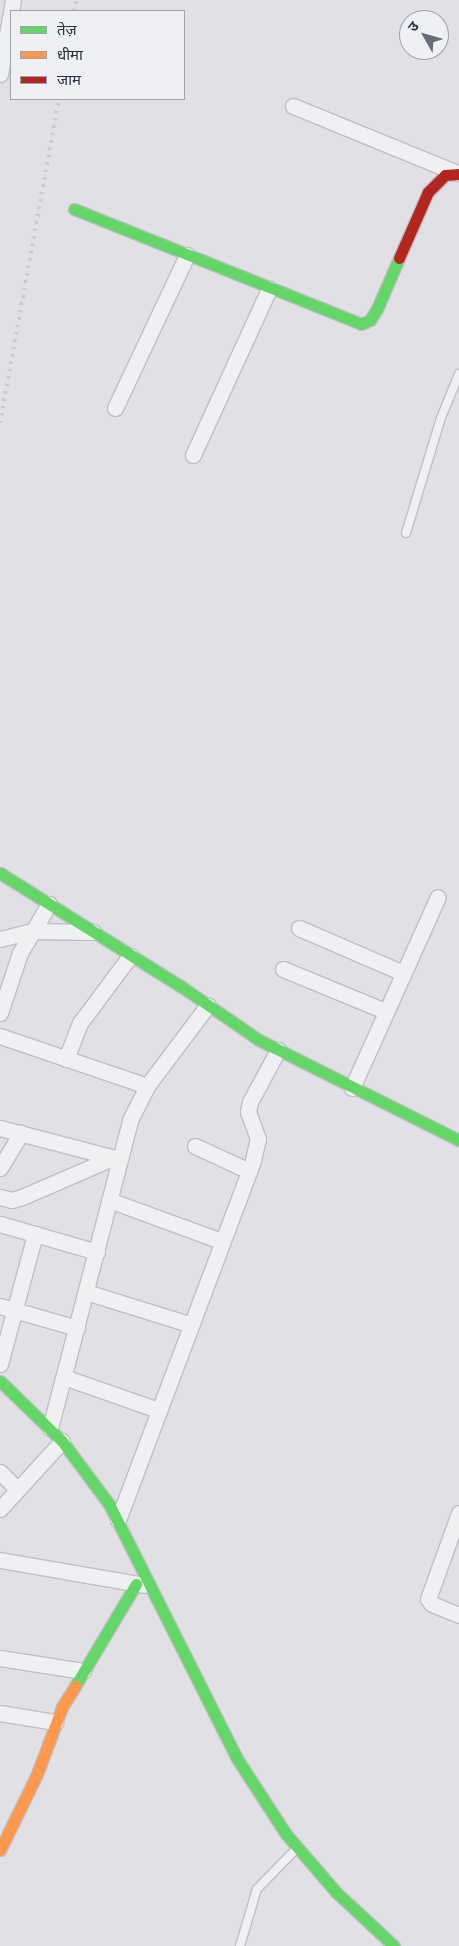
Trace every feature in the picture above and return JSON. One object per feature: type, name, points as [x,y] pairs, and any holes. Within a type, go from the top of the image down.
[{"type":"street","points":[[0,74],[10,17]]},
{"type":"street","points":[[293,106],[458,173]]},
{"type":"street","points":[[74,209],[350,322],[361,324],[370,320],[428,192],[441,178],[458,173]]},
{"type":"street","points":[[115,408],[187,255]]},
{"type":"street","points":[[193,455],[269,288]]},
{"type":"street","points":[[0,873],[278,1050],[459,1140]]},
{"type":"street","points":[[352,1088],[438,897]]},
{"type":"street","points":[[0,1013],[16,961],[31,932],[49,904]]},
{"type":"street","points":[[299,928],[403,973]]},
{"type":"street","points":[[0,939],[31,932],[93,932]]},
{"type":"street","points":[[66,1058],[80,1023],[130,956]]},
{"type":"street","points":[[283,969],[385,1012]]},
{"type":"street","points":[[50,1428],[97,1252],[116,1158],[131,1118],[147,1086],[208,1005]]},
{"type":"street","points":[[0,1036],[147,1086]]},
{"type":"street","points":[[118,1520],[220,1241],[249,1171],[258,1138],[248,1112],[250,1102],[278,1050]]},
{"type":"street","points":[[0,1128],[116,1158]]},
{"type":"street","points":[[0,1168],[21,1133]]},
{"type":"street","points":[[195,1146],[249,1171]]},
{"type":"street","points":[[0,1197],[12,1200],[22,1197],[116,1158]]},
{"type":"street","points":[[109,1200],[220,1241]]},
{"type":"street","points":[[0,1224],[97,1252]]},
{"type":"street","points":[[0,1364],[7,1309],[35,1234]]},
{"type":"street","points":[[86,1292],[189,1324]]},
{"type":"street","points":[[7,1309],[77,1328]]},
{"type":"street","points":[[64,1377],[158,1410]]},
{"type":"street","points":[[0,1381],[62,1441],[118,1520],[143,1585],[236,1757],[298,1848],[336,1892],[394,1946]]},
{"type":"street","points":[[0,1509],[62,1441]]},
{"type":"street","points":[[0,1472],[17,1489]]},
{"type":"street","points":[[459,1513],[428,1599],[432,1604],[459,1615]]},
{"type":"street","points":[[0,1560],[143,1585]]},
{"type":"street","points":[[0,1850],[37,1774],[55,1722],[83,1671],[143,1585]]},
{"type":"street","points":[[0,1658],[83,1671]]},
{"type":"street","points":[[0,1713],[55,1722]]},
{"type":"lane","points":[[406,533],[442,418],[459,374]]},
{"type":"lane","points":[[240,1946],[256,1889],[298,1848]]},
{"type":"railway","points":[[74,10],[76,0]]},
{"type":"railway","points":[[0,423],[59,100]]},
{"type":"traffic: fast","points":[[74,209],[361,324],[370,320],[377,309],[399,258]]},
{"type":"traffic: fast","points":[[0,873],[182,987],[259,1040],[459,1140]]},
{"type":"traffic: fast","points":[[0,1381],[62,1441],[109,1504],[236,1757],[286,1834],[336,1892],[394,1946]]},
{"type":"traffic: fast","points":[[75,1686],[136,1584]]},
{"type":"traffic: slow","points":[[0,1850],[37,1774],[62,1707],[75,1686]]},
{"type":"traffic: jam","points":[[399,258],[428,192],[445,175],[459,174]]}]
